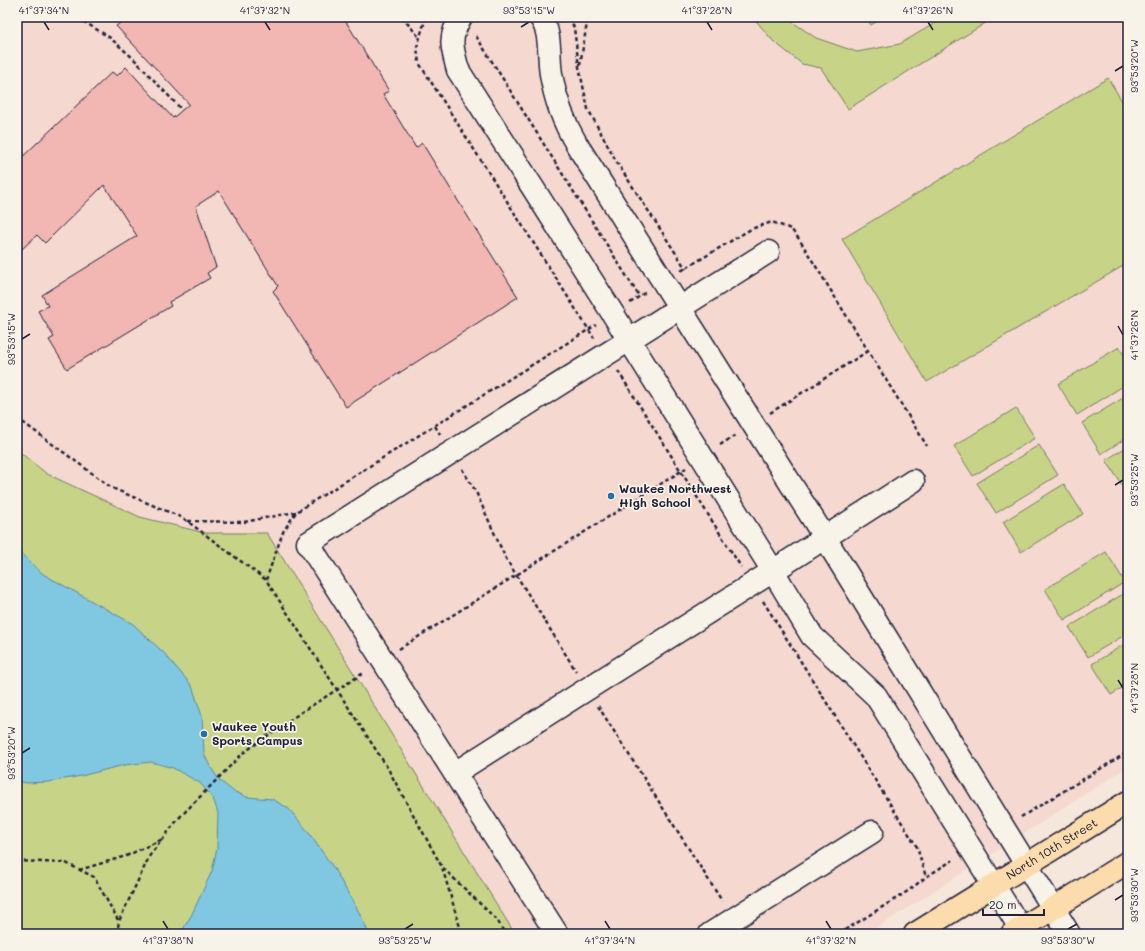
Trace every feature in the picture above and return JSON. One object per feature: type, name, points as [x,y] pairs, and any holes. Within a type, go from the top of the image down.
[{"type":"main road","name":"North 10th Street","points":[[915,934],[1128,802]]},
{"type":"main road","points":[[1019,932],[1054,908],[1128,862]]},
{"type":"street","points":[[540,17],[547,32],[551,73],[557,100],[566,126],[662,282],[680,307],[754,424],[1070,934]]},
{"type":"street","points":[[466,24],[454,28],[452,46],[458,70],[613,314],[812,636],[876,696],[994,885],[1019,932]]},
{"type":"street","points":[[557,934],[384,660],[308,543],[768,252]]},
{"type":"street","points":[[455,772],[773,572],[913,481]]},
{"type":"street","points":[[710,934],[872,832]]},
{"type":"path","points":[[70,17],[86,23],[109,37],[133,58],[182,110]]},
{"type":"path","points":[[402,17],[420,37]]},
{"type":"path","points":[[426,17],[417,47],[419,63],[589,330]]},
{"type":"path","points":[[570,17],[574,28],[579,67],[588,109],[616,161],[686,269]]},
{"type":"path","points":[[579,67],[588,17]]},
{"type":"path","points":[[466,24],[639,296]]},
{"type":"path","points":[[188,521],[244,522],[296,512],[589,330],[639,296],[751,229],[772,222],[791,229],[799,239],[927,446]]},
{"type":"path","points":[[117,934],[119,921],[150,855],[178,818],[243,753],[260,740],[337,690],[868,351]]},
{"type":"path","points":[[17,418],[112,488],[188,521],[266,580],[387,767],[442,867],[462,934]]},
{"type":"path","points":[[266,580],[283,532],[296,512]]},
{"type":"path","points":[[1029,813],[1128,752]]},
{"type":"path","points":[[79,870],[126,856],[164,838]]},
{"type":"path","points":[[17,861],[66,863],[94,877],[119,921]]},
{"type":"path","points":[[839,934],[908,891],[926,877],[947,864]]},
{"type":"path","points":[[442,867],[497,920],[505,934]]},
{"type":"shaded area","name":"Waukee Northwest High School","points":[[17,17],[1128,17],[1128,767],[867,934],[515,934],[267,534],[205,533],[140,517],[47,474],[17,450]]},
{"type":"green space","points":[[753,17],[785,17],[816,38],[857,52],[900,44],[945,17],[995,17],[848,109],[821,68],[802,64],[772,40]]},
{"type":"green space","points":[[866,17],[884,17],[871,25]]},
{"type":"green space","points":[[1108,78],[1128,111],[1128,263],[927,382],[842,239]]},
{"type":"green space","points":[[1119,347],[1128,361],[1128,383],[1077,415],[1058,384]]},
{"type":"green space","points":[[1128,395],[1128,437],[1101,454],[1082,423]]},
{"type":"green space","points":[[1016,408],[1035,438],[973,476],[954,446]]},
{"type":"green space","points":[[1039,445],[1058,475],[996,513],[977,483]]},
{"type":"green space","points":[[1128,446],[1128,488],[1125,490],[1106,460]]},
{"type":"green space","name":"Waukee Youth Sports Campus","points":[[17,450],[47,474],[140,517],[205,533],[267,533],[515,934],[17,934]]},
{"type":"green space","points":[[1064,484],[1083,514],[1021,552],[1003,522]]},
{"type":"green space","points":[[1106,552],[1125,582],[1064,620],[1045,589]]},
{"type":"green space","points":[[1128,591],[1128,633],[1088,657],[1069,627]]},
{"type":"green space","points":[[1128,642],[1128,684],[1111,695],[1092,664]]},
{"type":"water","points":[[17,550],[43,574],[133,624],[164,653],[192,686],[202,716],[204,754],[219,780],[233,791],[247,797],[272,799],[288,808],[306,829],[333,867],[359,912],[369,934],[180,934],[191,916],[212,871],[217,848],[218,813],[213,798],[200,783],[173,768],[151,762],[124,765],[81,776],[49,782],[26,783],[17,781]]},
{"type":"building","points":[[114,17],[343,17],[389,91],[383,94],[416,148],[422,143],[518,297],[346,407],[273,291],[278,286],[219,191],[196,206],[216,267],[207,273],[210,278],[169,302],[171,306],[67,369],[49,340],[54,337],[38,311],[48,306],[42,295],[137,236],[104,185],[45,243],[37,235],[22,249],[17,244],[17,162],[112,72],[117,76],[126,67],[173,118],[189,104],[116,26],[120,23]]},
{"type":"place","name":"Waukee Northwest High School","points":[[611,496]]},
{"type":"place","name":"Waukee Youth Sports Campus","points":[[204,734]]}]
